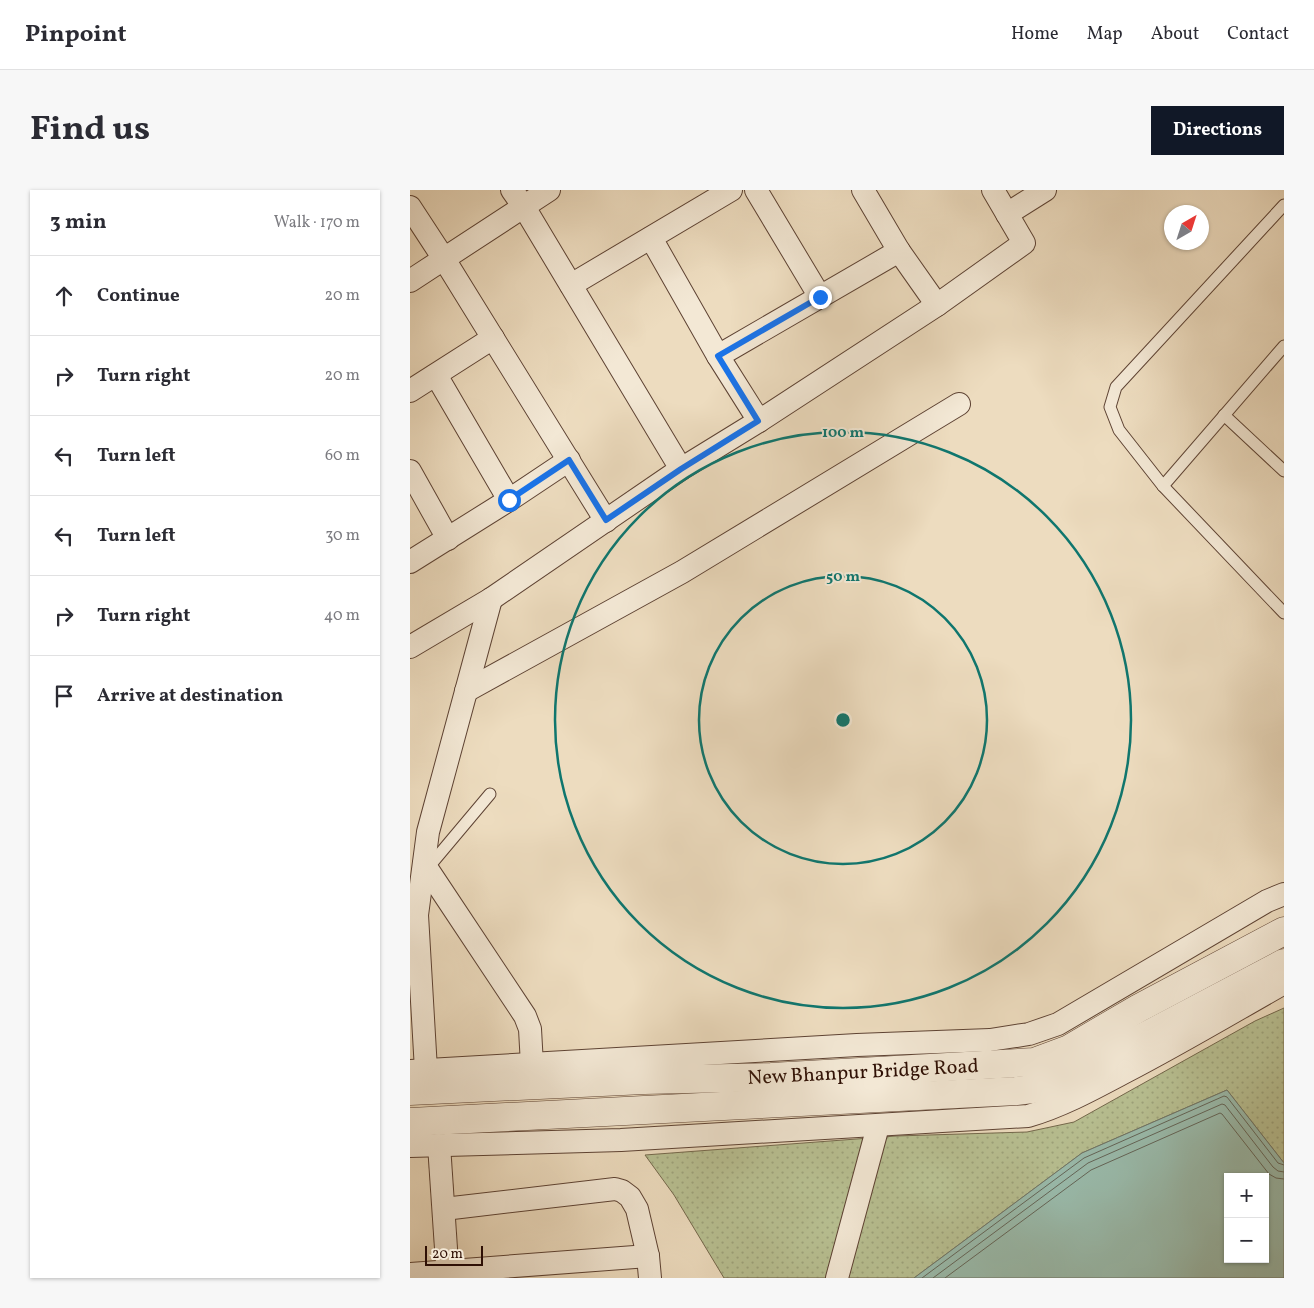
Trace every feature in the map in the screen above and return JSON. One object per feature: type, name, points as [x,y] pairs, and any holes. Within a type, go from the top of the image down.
[{"type":"street","points":[[410,281],[444,259],[518,198],[550,190]]},
{"type":"street","points":[[571,286],[731,190]]},
{"type":"street","points":[[756,190],[820,297]]},
{"type":"street","points":[[863,190],[900,252],[937,305]]},
{"type":"street","points":[[410,647],[490,599],[681,469],[937,305],[1024,243],[993,190]]},
{"type":"street","points":[[1007,214],[1045,190]]},
{"type":"street","points":[[518,198],[681,469]]},
{"type":"street","points":[[410,207],[606,520]]},
{"type":"street","points":[[651,238],[718,356],[758,421]]},
{"type":"street","points":[[718,356],[900,252]]},
{"type":"street","points":[[410,391],[493,338]]},
{"type":"street","points":[[436,375],[509,500]]},
{"type":"street","points":[[466,691],[682,572],[959,404]]},
{"type":"street","points":[[410,562],[569,460]]},
{"type":"street","points":[[412,479],[448,539]]},
{"type":"street","points":[[490,599],[466,691],[419,834],[425,867],[417,915],[415,1078],[532,1065],[858,1045],[990,1040],[1029,1034],[1058,1024],[1267,901],[1284,894]]},
{"type":"street","points":[[425,867],[525,1016],[530,1029],[532,1065]]},
{"type":"street","name":"New Bhanpur Bridge Road","points":[[415,1078],[635,1080],[771,1077],[1034,1062],[1069,1049],[1139,1008],[1284,931]]},
{"type":"street","name":"New Bhanpur Bridge Road","points":[[410,1122],[1016,1091],[1040,1088],[1060,1081],[1284,963]]},
{"type":"street","points":[[410,1146],[621,1140],[1028,1116],[1071,1100],[1169,1049],[1284,983]]},
{"type":"street","points":[[836,1278],[878,1126]]},
{"type":"street","points":[[439,1144],[448,1274]]},
{"type":"street","points":[[444,1209],[614,1189],[622,1191],[630,1197],[637,1209],[648,1256],[650,1278]]},
{"type":"street","points":[[410,1274],[584,1269],[648,1256]]},
{"type":"lane","points":[[1284,205],[1116,387],[1110,407],[1119,430],[1163,486],[1284,613]]},
{"type":"lane","points":[[1163,486],[1284,346]]},
{"type":"lane","points":[[1224,415],[1284,471]]},
{"type":"lane","points":[[425,867],[490,794]]},
{"type":"shaded area","points":[[1284,1008],[1284,1163],[1227,1090],[1082,1153],[914,1278],[724,1278],[674,1195],[645,1155],[896,1136],[1027,1132],[1074,1122],[1255,1021]]},
{"type":"water","points":[[1227,1090],[1284,1163],[1284,1278],[914,1278],[1082,1153]]},
{"type":"route","points":[[509,500],[569,460],[606,520],[681,469],[758,421],[718,356],[820,297]]}]
